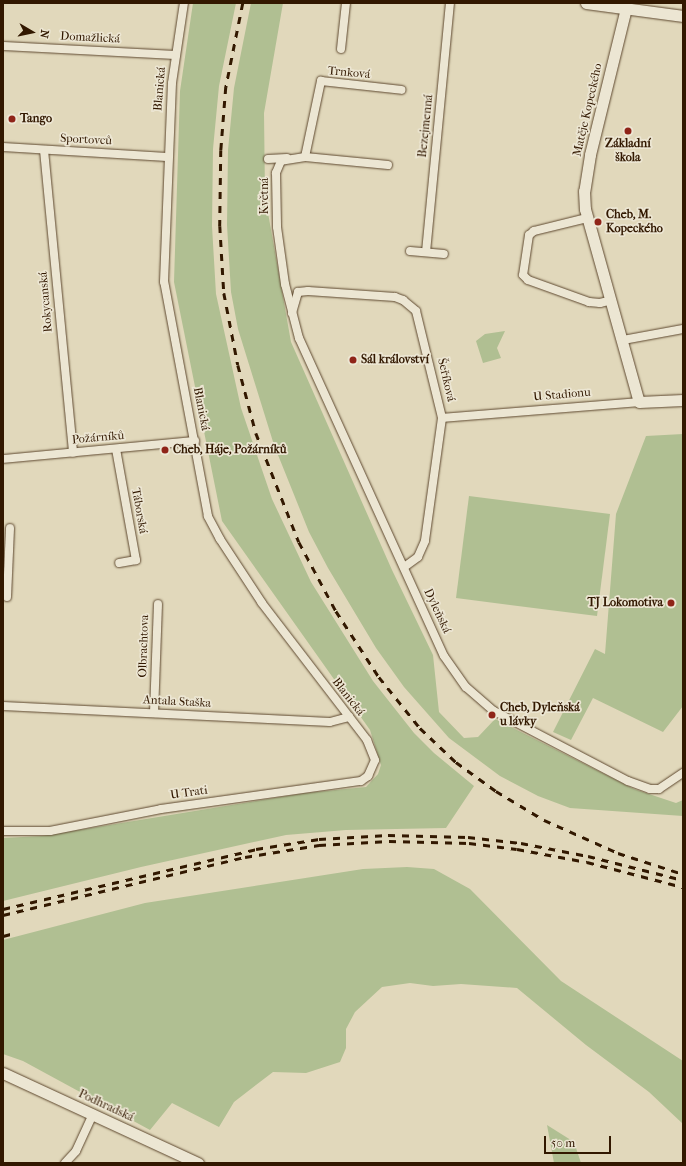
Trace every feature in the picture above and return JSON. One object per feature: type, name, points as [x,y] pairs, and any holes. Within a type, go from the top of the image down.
[{"type":"street","name":"Blanická","points":[[184,3],[176,55],[167,157],[164,282],[196,441],[208,516],[214,529],[262,603],[349,717],[372,750],[375,760],[373,769]]},
{"type":"street","points":[[341,49],[346,3]]},
{"type":"street","name":"Bezejmenná","points":[[426,252],[450,3]]},
{"type":"street","points":[[586,3],[683,16]]},
{"type":"street","name":"Matěje Kopeckého","points":[[626,8],[590,155],[584,191],[587,218],[612,300],[638,402]]},
{"type":"street","name":"Domažlická","points":[[3,46],[176,55]]},
{"type":"street","name":"Trnková","points":[[305,157],[321,81],[402,90]]},
{"type":"street","name":"Sportovců","points":[[3,147],[167,157]]},
{"type":"street","name":"Rokycanská","points":[[44,150],[74,453]]},
{"type":"street","points":[[268,159],[305,157],[388,165]]},
{"type":"street","name":"Květná","points":[[288,158],[281,161],[276,173],[277,227],[285,284],[292,314]]},
{"type":"street","points":[[587,218],[534,231],[529,236],[524,274],[528,280],[589,302],[600,303],[612,300]]},
{"type":"street","points":[[410,251],[444,254]]},
{"type":"street","name":"Šeříková","points":[[285,284],[298,292],[395,297],[411,305],[420,320],[442,418],[425,541],[418,557],[404,567]]},
{"type":"street","points":[[292,314],[298,292]]},
{"type":"street","name":"Dyleňská","points":[[292,314],[299,338],[449,664],[466,687],[494,711],[646,788],[661,788],[683,773]]},
{"type":"street","points":[[623,340],[683,329]]},
{"type":"street","name":"U Stadionu","points":[[442,418],[638,402],[683,400]]},
{"type":"street","name":"Požárníků","points":[[3,459],[196,441]]},
{"type":"street","name":"Táborská","points":[[116,449],[136,560],[119,563]]},
{"type":"street","points":[[7,597],[5,580],[10,528]]},
{"type":"street","name":"Olbrachtova","points":[[154,713],[158,604]]},
{"type":"street","name":"Antala Staška","points":[[3,706],[330,722],[349,717]]},
{"type":"street","name":"U Trati","points":[[3,831],[50,830],[161,809],[361,781],[368,776],[373,769]]},
{"type":"street","name":"Podhradská","points":[[3,1073],[198,1163]]},
{"type":"street","points":[[65,1163],[76,1151],[93,1114]]},
{"type":"green space","points":[[193,3],[236,3],[219,86],[213,149],[212,226],[216,294],[241,408],[272,499],[311,582],[373,681],[414,733],[434,753],[474,786],[446,828],[346,830],[286,835],[141,867],[3,901],[3,838],[42,836],[305,793],[366,787],[378,774],[381,765],[370,730],[222,521],[174,282],[180,91]]},
{"type":"green space","points":[[251,3],[283,3],[264,113],[265,196],[291,342],[392,570],[433,655],[439,712],[464,738],[478,737],[495,719],[634,789],[676,803],[683,800],[683,816],[570,808],[538,796],[500,776],[449,738],[404,687],[376,648],[328,568],[309,532],[274,445],[238,329],[231,292],[227,225],[228,150],[234,88]]},
{"type":"green space","points":[[505,331],[497,348],[501,358],[483,363],[476,341],[485,334]]},
{"type":"green space","points":[[683,434],[683,706],[663,732],[593,698],[571,740],[553,732],[595,649],[605,654],[616,514],[646,436]]},
{"type":"green space","points":[[469,496],[610,514],[597,616],[456,598]]},
{"type":"green space","points":[[407,867],[434,869],[470,889],[561,981],[683,1061],[683,1124],[649,1092],[586,1045],[517,988],[461,984],[433,986],[410,983],[382,987],[355,1012],[346,1029],[346,1048],[340,1062],[306,1073],[273,1072],[234,1102],[219,1127],[172,1103],[150,1130],[23,1061],[3,1054],[3,940],[145,903],[363,869]]},
{"type":"green space","points":[[547,1125],[574,1142],[581,1163],[554,1163]]},
{"type":"railway","points":[[243,3],[226,87],[221,150],[220,226],[224,293],[238,365],[256,433],[299,542],[336,611],[379,677],[420,728],[456,762],[496,791],[544,820],[618,853],[683,874]]},
{"type":"railway","points":[[3,909],[256,849],[319,839],[388,835],[468,837],[521,843],[588,856],[683,880]]},
{"type":"railway","points":[[3,915],[245,857],[319,845],[389,841],[469,843],[517,849],[587,862],[683,887]]},
{"type":"railway","points":[[3,936],[11,934]]},
{"type":"place","name":"Tango","points":[[12,119]]},
{"type":"place","name":"Základní škola","points":[[628,131]]},
{"type":"place","name":"Cheb, M. Kopeckého","points":[[598,222]]},
{"type":"place","name":"Sál království","points":[[353,360]]},
{"type":"place","name":"Cheb, Háje, Požárníků","points":[[165,450]]},
{"type":"place","name":"TJ Lokomotiva","points":[[671,603]]},
{"type":"place","name":"Cheb, Dyleňská u lávky","points":[[492,715]]}]
